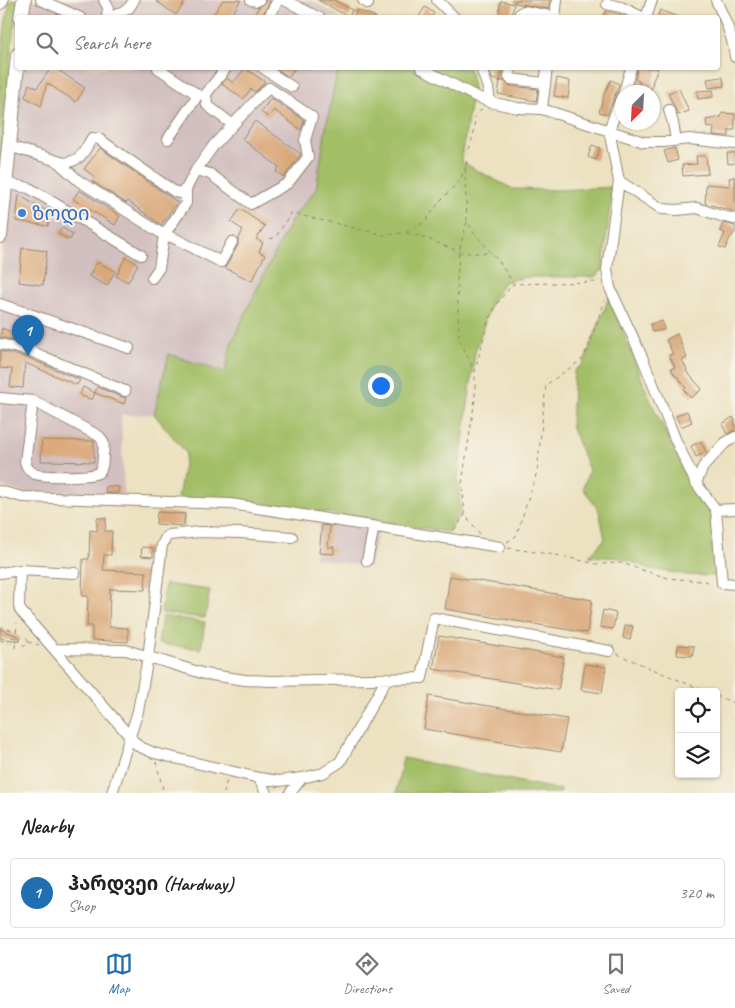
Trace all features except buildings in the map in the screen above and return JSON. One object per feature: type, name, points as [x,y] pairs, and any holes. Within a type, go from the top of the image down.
[{"type":"main road","points":[[22,15],[24,0]]},
{"type":"main road","points":[[0,236],[17,70]]},
{"type":"street","points":[[41,0],[75,15]]},
{"type":"street","points":[[104,0],[108,7],[107,15]]},
{"type":"street","points":[[116,15],[129,8],[134,0]]},
{"type":"street","points":[[251,0],[259,0]]},
{"type":"street","points":[[270,15],[278,0]]},
{"type":"street","points":[[284,0],[314,15]]},
{"type":"street","points":[[437,0],[452,15]]},
{"type":"street","points":[[555,15],[557,0]]},
{"type":"street","points":[[646,15],[652,0]]},
{"type":"street","points":[[716,0],[727,25],[735,52]]},
{"type":"street","points":[[607,4],[621,7],[638,15]]},
{"type":"street","points":[[520,15],[524,11],[545,15]]},
{"type":"street","points":[[161,70],[198,95],[168,139]]},
{"type":"street","points":[[224,70],[206,94],[207,105],[233,125]]},
{"type":"street","points":[[266,70],[292,86]]},
{"type":"street","points":[[425,70],[490,102],[518,108],[542,109],[644,142],[689,139],[735,144]]},
{"type":"street","points":[[482,70],[488,88],[490,102]]},
{"type":"street","points":[[511,70],[509,77],[511,79],[544,83]]},
{"type":"street","points":[[542,109],[547,70]]},
{"type":"street","points":[[626,85],[630,70]]},
{"type":"street","points":[[9,146],[64,163],[73,162],[80,158],[92,138],[99,139],[180,194],[186,189],[196,170],[214,145],[269,88],[312,117],[305,140],[308,157],[288,183],[251,204],[210,174],[196,170]]},
{"type":"street","points":[[669,110],[676,140]]},
{"type":"street","points":[[615,114],[609,130],[619,181],[607,269],[610,288],[696,483],[716,510],[722,583],[735,584]]},
{"type":"street","points":[[58,162],[79,181],[164,235],[174,238],[221,262],[232,242]]},
{"type":"street","points":[[619,181],[662,209],[696,208],[721,216],[735,218]]},
{"type":"street","points":[[5,182],[28,188],[141,255]]},
{"type":"street","points":[[152,278],[158,268],[164,235],[186,203],[186,189]]},
{"type":"street","points":[[0,304],[129,348]]},
{"type":"street","points":[[0,344],[30,351],[125,391]]},
{"type":"street","points":[[0,398],[33,401],[99,436],[103,440],[104,446],[102,468],[97,474],[86,476],[37,475],[28,470],[25,462],[33,401]]},
{"type":"street","points":[[696,483],[703,467],[725,443],[735,436]]},
{"type":"street","points":[[0,492],[22,497],[230,504],[500,547]]},
{"type":"street","points":[[716,510],[735,509]]},
{"type":"street","points":[[367,561],[374,526]]},
{"type":"street","points":[[112,793],[138,711],[148,657],[162,545],[166,537],[169,535],[199,532],[292,537]]},
{"type":"street","points":[[20,570],[20,610],[130,738],[138,746],[154,753],[279,781],[302,778],[323,772],[340,762],[387,678]]},
{"type":"street","points":[[0,574],[20,570],[75,573]]},
{"type":"street","points":[[54,648],[126,650],[205,674],[245,680],[422,678],[434,618],[609,651]]},
{"type":"street","points":[[259,778],[266,793]]},
{"type":"street","points":[[290,793],[302,778]]},
{"type":"path","points":[[475,371],[459,338],[457,280],[459,251],[467,221],[465,175],[468,153],[474,132],[474,116],[490,102]]},
{"type":"path","points":[[405,233],[425,222],[441,200],[460,180],[466,166]]},
{"type":"path","points":[[270,239],[276,237],[291,213],[384,235],[405,233],[420,236],[463,253],[492,254]]},
{"type":"path","points":[[467,221],[474,233],[498,260],[513,284]]},
{"type":"path","points":[[489,545],[465,515],[462,483],[475,399],[475,371],[488,322],[498,302],[513,284],[597,282],[607,269]]},
{"type":"path","points":[[500,547],[516,536],[537,472],[546,385],[584,358],[610,288]]},
{"type":"path","points":[[448,538],[465,515]]},
{"type":"path","points":[[500,547],[562,556],[596,564],[622,563],[668,578],[717,582]]},
{"type":"path","points":[[16,648],[17,623]]},
{"type":"path","points":[[0,627],[16,632]]},
{"type":"path","points":[[11,637],[20,639]]},
{"type":"path","points":[[0,640],[16,644]]},
{"type":"path","points":[[609,651],[697,688]]},
{"type":"path","points":[[720,697],[735,703]]},
{"type":"path","points":[[154,753],[164,793]]},
{"type":"path","points":[[224,793],[229,771]]},
{"type":"shaded area","points":[[30,0],[310,0],[336,15],[28,15]]},
{"type":"shaded area","points":[[21,70],[338,70],[316,189],[292,219],[231,344],[225,374],[169,354],[154,414],[121,415],[124,499],[28,494],[0,486],[0,281]]},
{"type":"shaded area","points":[[320,521],[378,531],[369,567],[315,558]]},
{"type":"green space","points":[[10,0],[19,0],[15,15],[0,166],[0,72]]},
{"type":"green space","points":[[338,70],[469,70],[473,88],[461,161],[513,189],[559,190],[612,187],[603,270],[594,277],[527,277],[504,282],[491,303],[475,352],[458,479],[461,512],[448,532],[257,502],[178,498],[186,453],[154,414],[169,354],[225,373],[231,344],[264,274],[292,219],[316,189]]},
{"type":"green space","points":[[609,297],[651,402],[679,460],[714,520],[715,576],[686,575],[651,569],[621,558],[589,556],[605,539],[599,511],[583,488],[589,470],[571,426],[574,371],[584,363]]},
{"type":"green space","points":[[165,584],[210,590],[205,618],[161,613]]},
{"type":"green space","points":[[162,616],[205,622],[201,649],[158,644]]},
{"type":"green space","points":[[403,758],[561,790],[561,793],[396,793]]},
{"type":"place","name":"ზოდი","points":[[22,213]]},
{"type":"place","name":"ჰარდვეი (Hardway)","points":[[28,356]]}]
